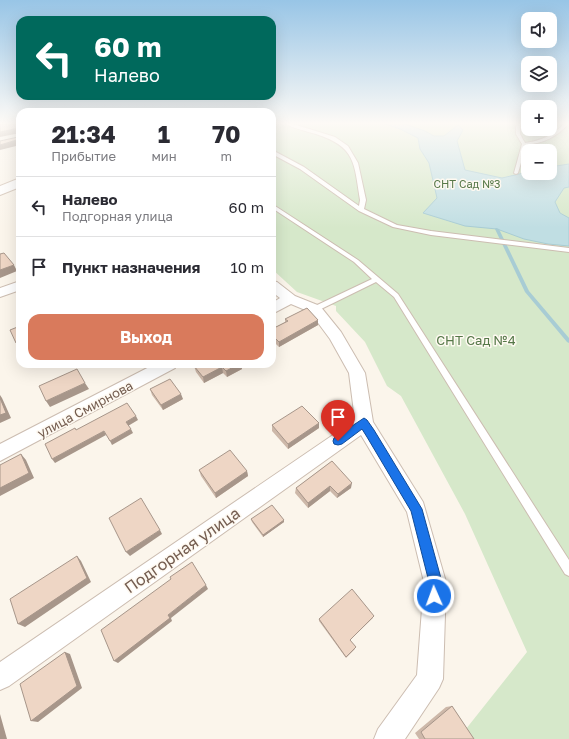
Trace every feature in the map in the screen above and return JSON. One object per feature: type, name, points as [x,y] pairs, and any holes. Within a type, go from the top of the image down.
[{"type":"main road","points":[[0,191],[16,184]]},
{"type":"street","points":[[0,293],[16,287]]},
{"type":"street","points":[[276,288],[290,300],[315,309],[336,336],[357,373],[364,423],[416,509],[435,582],[430,679],[388,739]]},
{"type":"street","points":[[276,307],[290,300]]},
{"type":"street","name":"улица Смирнова","points":[[0,453],[161,368]]},
{"type":"street","name":"Подгорная улица","points":[[0,677],[364,423]]},
{"type":"lane","points":[[284,158],[302,168],[361,210],[394,226],[431,233],[569,250]]},
{"type":"lane","points":[[353,158],[356,163],[363,200],[361,210]]},
{"type":"lane","points":[[516,172],[520,158]]},
{"type":"lane","points":[[276,209],[356,261],[396,296],[569,570]]},
{"type":"lane","points":[[315,309],[377,279]]},
{"type":"green space","name":"СНТ Сад №4","points":[[276,158],[521,158],[521,180],[557,180],[557,158],[569,158],[569,739],[458,739],[527,652],[465,514],[401,396],[387,386],[365,342],[336,311],[336,306],[297,292],[276,273]]},
{"type":"water","points":[[426,158],[462,158],[465,170],[502,178],[521,174],[521,180],[557,180],[557,166],[569,164],[569,187],[564,188],[555,202],[560,213],[569,218],[569,246],[548,244],[524,239],[497,229],[465,226],[423,213],[437,198],[429,163]]},
{"type":"building","points":[[4,253],[14,265],[0,270],[0,254]]},
{"type":"building","points":[[307,308],[318,320],[279,342],[276,339],[276,327],[288,321],[285,319]]},
{"type":"building","points":[[16,328],[16,343],[10,330]]},
{"type":"building","points":[[196,368],[220,368],[203,377]]},
{"type":"building","points":[[223,368],[232,368],[226,371]]},
{"type":"building","points":[[77,369],[85,383],[46,401],[39,386]]},
{"type":"building","points":[[170,379],[181,394],[161,405],[150,389]]},
{"type":"building","points":[[0,398],[6,413],[0,415]]},
{"type":"building","points":[[127,403],[136,416],[126,422],[131,429],[110,441],[104,431],[52,459],[45,444],[75,428],[76,430]]},
{"type":"building","points":[[302,406],[319,423],[288,444],[272,425]]},
{"type":"building","points":[[230,450],[247,471],[215,493],[199,470]]},
{"type":"building","points":[[21,454],[29,473],[0,488],[0,465]]},
{"type":"building","points":[[332,461],[352,483],[338,494],[330,486],[308,503],[296,488]]},
{"type":"building","points":[[141,498],[160,530],[126,552],[109,518]]},
{"type":"building","points":[[272,505],[284,520],[263,535],[251,519]]},
{"type":"building","points":[[77,556],[87,578],[18,624],[10,599]]},
{"type":"building","points":[[192,562],[206,585],[168,615],[170,618],[114,661],[101,630]]},
{"type":"building","points":[[352,589],[374,616],[350,640],[356,647],[346,657],[319,619]]},
{"type":"building","points":[[65,652],[77,686],[31,721],[20,684]]},
{"type":"building","points":[[452,706],[474,739],[425,739],[421,732]]},
{"type":"waterway","points":[[497,229],[527,292],[569,341]]},
{"type":"route","points":[[338,441],[364,423],[371,434],[416,509],[435,582],[434,596]]},
{"type":"park label","name":"СНТ Сад №3","points":[[467,184]]}]
